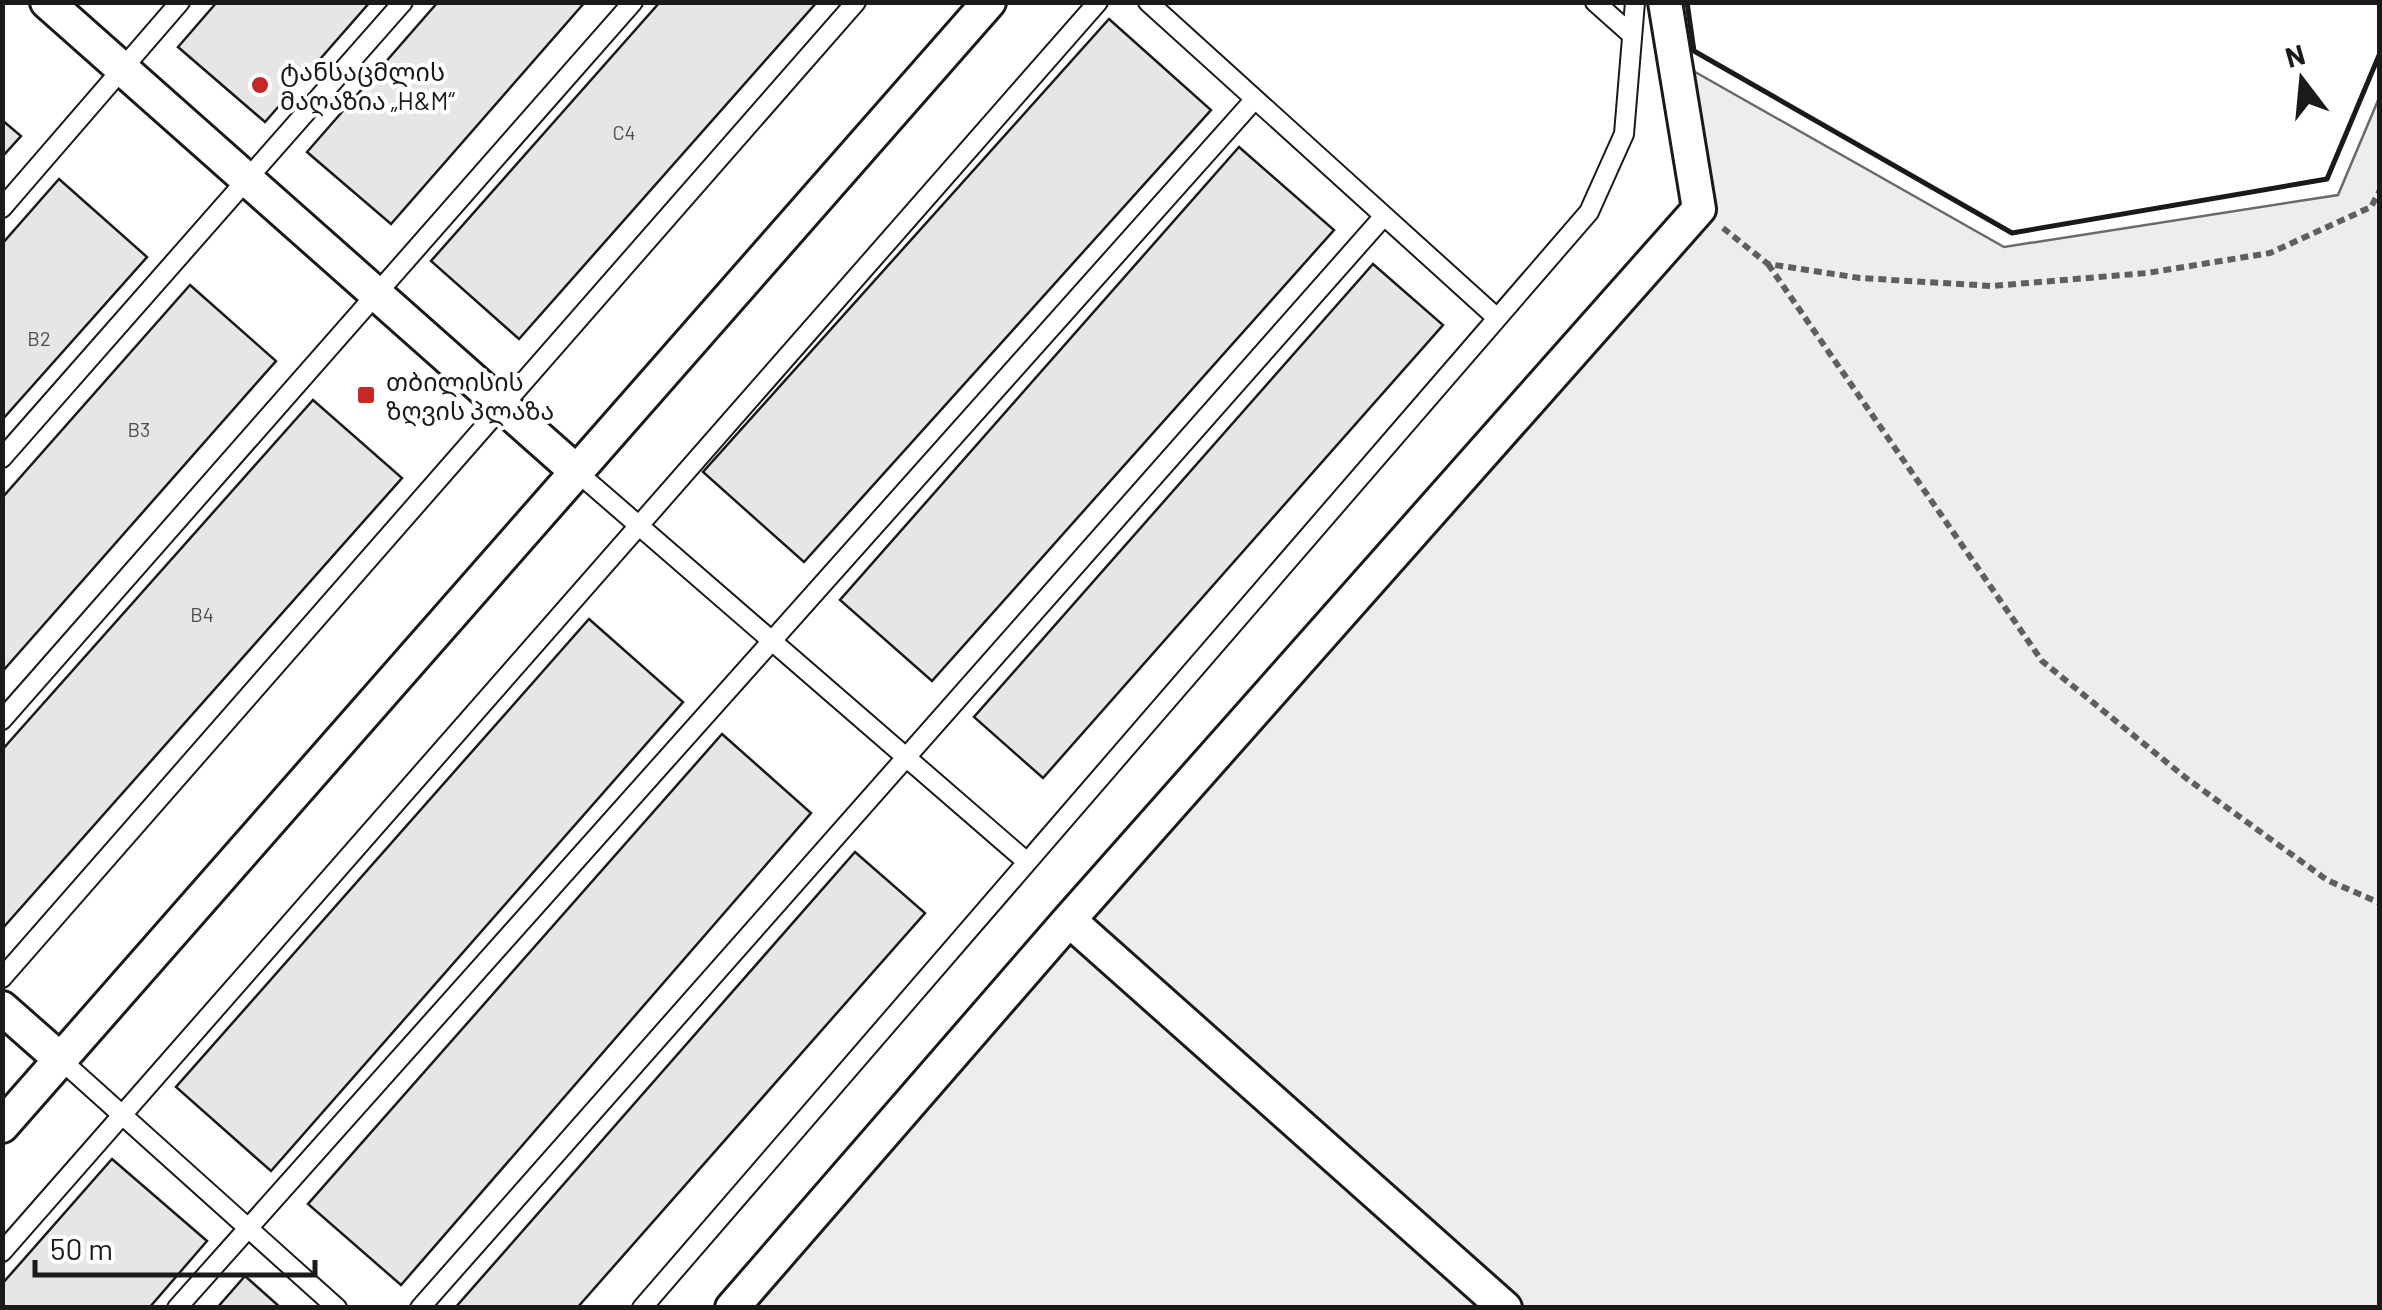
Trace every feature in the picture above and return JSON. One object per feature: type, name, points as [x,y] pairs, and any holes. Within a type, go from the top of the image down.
[{"type":"street","points":[[47,2],[577,472]]},
{"type":"street","points":[[2,1126],[989,2]]},
{"type":"street","points":[[732,1308],[1069,920],[1699,208],[1665,2]]},
{"type":"street","points":[[1069,920],[1505,1308]]},
{"type":"street","points":[[2,1008],[60,1060]]},
{"type":"lane","points":[[2,208],[180,2]]},
{"type":"lane","points":[[2,458],[403,2]]},
{"type":"lane","points":[[2,720],[633,2]]},
{"type":"lane","points":[[2,978],[856,2]]},
{"type":"lane","points":[[2,1252],[1098,2]]},
{"type":"lane","points":[[1148,2],[1498,318]]},
{"type":"lane","points":[[1595,2],[1632,36]]},
{"type":"lane","points":[[642,1308],[1589,212],[1624,134],[1634,2]]},
{"type":"lane","points":[[177,1308],[1255,99]]},
{"type":"lane","points":[[420,1308],[1384,216]]},
{"type":"lane","points":[[577,472],[1026,862]]},
{"type":"lane","points":[[60,1060],[337,1308]]},
{"type":"path","points":[[1768,264],[1860,278],[1992,286],[2148,274],[2270,253],[2371,208],[2380,190]]},
{"type":"path","points":[[1699,208],[1768,264],[2042,660],[2186,778],[2327,880],[2380,902]]},
{"type":"shaded area","points":[[1674,60],[2004,247],[2338,195],[2379,98],[2379,1307],[732,1308],[1699,209]]},
{"type":"building","name":"ტანსაცმლის მაღაზია „H&M“","points":[[217,2],[370,2],[265,122],[178,47]]},
{"type":"building","points":[[438,2],[585,2],[391,224],[307,152]]},
{"type":"building","points":[[660,2],[817,2],[519,339],[431,261]]},
{"type":"building","points":[[1109,19],[1211,110],[804,562],[703,472]]},
{"type":"building","points":[[2,120],[21,136],[2,157]]},
{"type":"building","points":[[1239,147],[1334,230],[932,681],[840,600]]},
{"type":"building","points":[[59,179],[147,257],[2,420],[2,244]]},
{"type":"building","points":[[1373,264],[1443,325],[1043,778],[974,717]]},
{"type":"building","points":[[190,285],[276,361],[2,672],[2,498]]},
{"type":"building","points":[[313,400],[402,478],[2,929],[2,750]]},
{"type":"building","points":[[589,619],[683,702],[271,1171],[176,1087]]},
{"type":"building","points":[[722,734],[811,813],[401,1285],[308,1204]]},
{"type":"building","points":[[855,852],[925,913],[577,1308],[455,1308]]},
{"type":"building","points":[[112,1159],[207,1241],[149,1308],[2,1308],[2,1284]]},
{"type":"building","points":[[245,1276],[281,1308],[217,1308]]},
{"type":"wall","points":[[1687,2],[1694,51],[2012,233],[2327,179],[2380,53]]},
{"type":"place","name":"ტანსაცმლის მაღაზია „H&M“","points":[[260,85]]},
{"type":"place","name":"თბილისის ზღვის პლაზა","points":[[366,395]]}]
